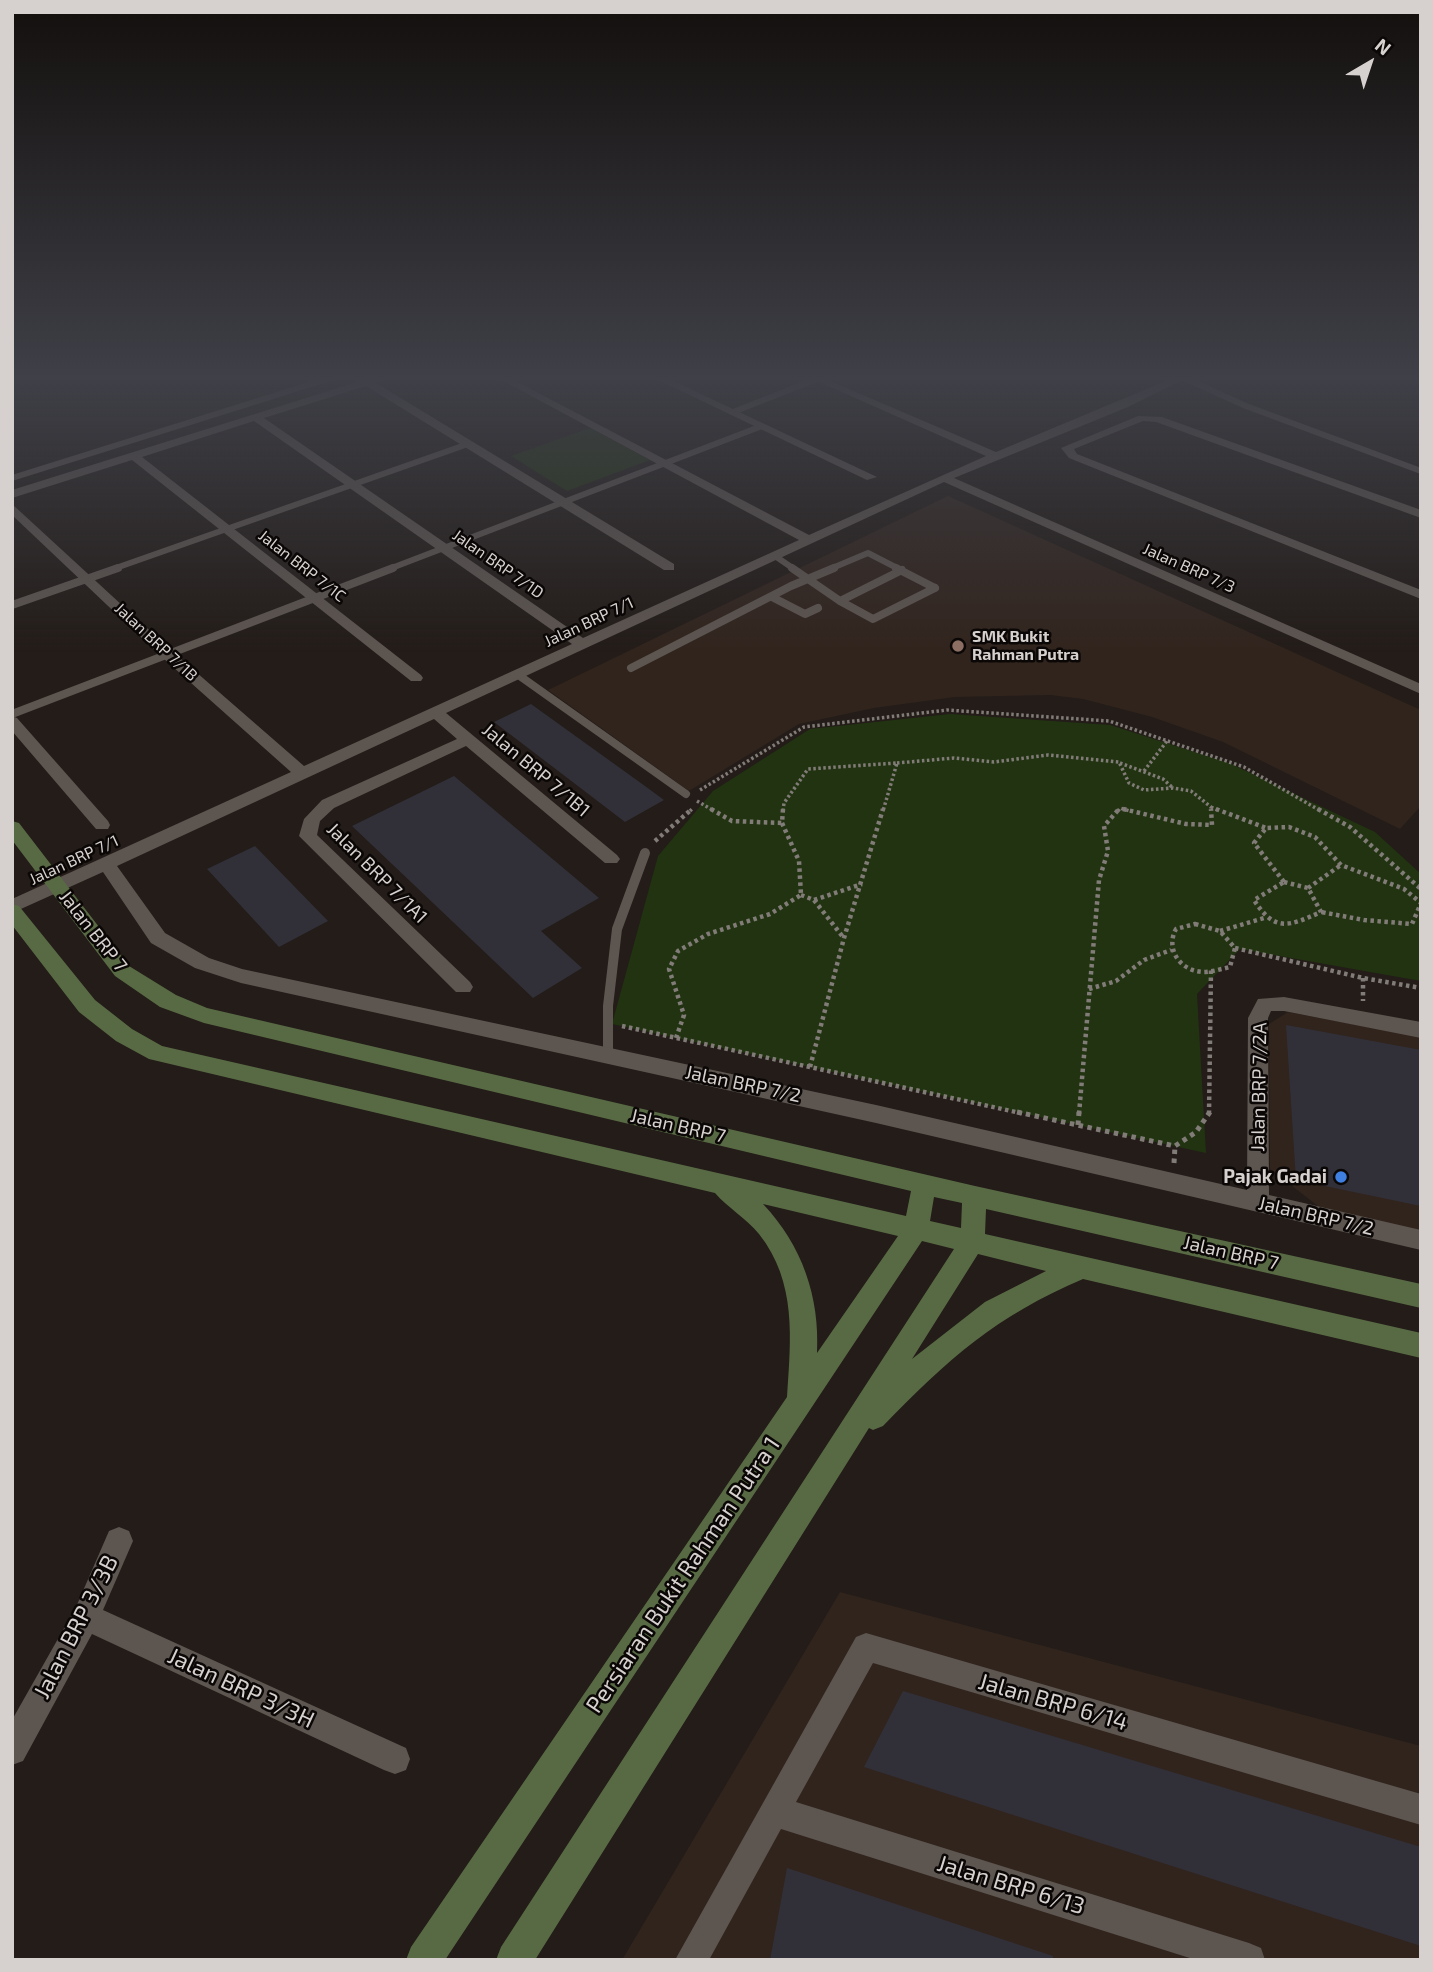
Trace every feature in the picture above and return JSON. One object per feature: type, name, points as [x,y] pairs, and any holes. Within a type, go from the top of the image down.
[{"type":"main road","name":"Jalan BRP 7","points":[[12,827],[122,971],[168,1001],[204,1015],[975,1196],[1421,1296]]},
{"type":"main road","points":[[12,909],[87,1006],[124,1035],[157,1053],[1421,1346]]},
{"type":"main road","points":[[715,1182],[741,1198],[766,1222],[790,1262],[798,1284],[804,1320],[801,1399]]},
{"type":"main road","name":"Persiaran Bukit Rahman Putra 1","points":[[424,1960],[916,1229],[925,1183]]},
{"type":"main road","points":[[514,1960],[972,1242],[975,1196]]},
{"type":"main road","points":[[841,1449],[914,1373],[960,1334],[1015,1297],[1083,1267]]},
{"type":"street","points":[[12,495],[93,469]]},
{"type":"street","name":"Jalan BRP 7/1C","points":[[151,469],[416,678]]},
{"type":"street","name":"Jalan BRP 7/1D","points":[[330,469],[582,645]]},
{"type":"street","points":[[509,469],[669,567]]},
{"type":"street","points":[[675,469],[809,540]]},
{"type":"street","points":[[855,469],[872,477]]},
{"type":"street","name":"Jalan BRP 7/1","points":[[12,909],[964,469]]},
{"type":"street","points":[[1106,469],[1421,595]]},
{"type":"street","points":[[1296,469],[1421,514]]},
{"type":"street","name":"Jalan BRP 7/3","points":[[944,478],[1421,690]]},
{"type":"street","name":"Jalan BRP 7/1B","points":[[12,508],[168,655],[303,773]]},
{"type":"street","name":"Jalan BRP 7/1B1","points":[[435,712],[611,859]]},
{"type":"street","points":[[12,721],[102,825]]},
{"type":"street","name":"Jalan BRP 7/1A1","points":[[463,987],[308,836],[312,819],[328,804],[467,740]]},
{"type":"street","name":"Jalan BRP 7/2","points":[[106,864],[158,937],[202,963],[241,976],[876,1114],[1421,1240]]},
{"type":"street","name":"Jalan BRP 7/2A","points":[[1258,1203],[1258,1018],[1265,1004],[1283,1004],[1421,1030]]},
{"type":"street","name":"Jalan BRP 3/3B","points":[[12,1750],[86,1617],[119,1541]]},
{"type":"street","name":"Jalan BRP 3/3H","points":[[86,1617],[396,1759]]},
{"type":"street","name":"Jalan BRP 6/14","points":[[774,1811],[866,1647],[1421,1810]]},
{"type":"street","points":[[691,1960],[774,1811]]},
{"type":"street","name":"Jalan BRP 6/13","points":[[774,1811],[1249,1960]]},
{"type":"lane","points":[[12,478],[41,469]]},
{"type":"lane","points":[[12,605],[398,469]]},
{"type":"lane","points":[[12,715],[648,469]]},
{"type":"lane","points":[[631,668],[772,597],[809,581],[868,553],[935,588],[873,619],[840,601],[809,581],[775,556]]},
{"type":"lane","points":[[840,601],[902,570]]},
{"type":"lane","points":[[772,597],[805,614],[818,608]]},
{"type":"lane","points":[[517,674],[686,794]]},
{"type":"lane","points":[[608,1055],[608,1022],[617,929],[645,853]]},
{"type":"path","points":[[782,823],[732,821],[691,796],[804,727],[947,710],[1109,721],[1244,766],[1350,827],[1421,889]]},
{"type":"path","points":[[1144,771],[1167,741]]},
{"type":"path","points":[[801,895],[799,861],[782,823],[784,803],[808,769],[954,758],[994,762],[1048,755],[1119,762],[1163,779],[1173,788]]},
{"type":"path","points":[[1119,762],[1129,783],[1144,790],[1173,788],[1191,791],[1211,807],[1266,828],[1289,827],[1315,837],[1341,865],[1404,889],[1421,903],[1412,924],[1363,920],[1321,912],[1294,924],[1276,925],[1264,918],[1254,900],[1284,882]]},
{"type":"path","points":[[810,1067],[844,938],[897,763]]},
{"type":"path","points":[[645,853],[691,811],[695,800]]},
{"type":"path","points":[[1078,1125],[1098,880],[1108,851],[1104,827],[1120,808],[1186,824],[1212,825],[1211,807]]},
{"type":"path","points":[[1266,828],[1254,843],[1284,882],[1308,888],[1321,912]]},
{"type":"path","points":[[1308,888],[1341,865]]},
{"type":"path","points":[[814,900],[862,884]]},
{"type":"path","points":[[801,895],[814,900],[844,938]]},
{"type":"path","points":[[676,1038],[684,1015],[668,969],[678,951],[708,934],[770,914],[801,895]]},
{"type":"path","points":[[1235,948],[1230,967],[1196,971],[1182,963],[1171,950],[1170,938],[1176,929],[1195,924],[1220,931],[1264,918]]},
{"type":"path","points":[[1220,931],[1235,948],[1363,978],[1421,988]]},
{"type":"path","points":[[1090,989],[1116,981],[1144,960],[1171,950]]},
{"type":"path","points":[[608,1022],[1175,1146],[1196,1132],[1210,1112],[1212,970]]},
{"type":"shaded area","name":"SMK Bukit Rahman Putra","points":[[948,496],[1421,710],[1421,806],[1400,829],[1223,742],[1152,717],[1083,699],[1050,695],[955,697],[874,708],[799,724],[689,791],[548,690]]},
{"type":"shaded area","points":[[1288,1012],[1421,1037],[1421,1232],[1323,1210],[1270,1169],[1269,1024]]},
{"type":"shaded area","points":[[840,1592],[1421,1746],[1421,1960],[622,1960]]},
{"type":"green space","points":[[532,469],[626,469],[567,491]]},
{"type":"green space","points":[[950,714],[1110,725],[1229,763],[1375,832],[1421,874],[1421,981],[1240,949],[1197,994],[1206,1153],[612,1024],[658,856],[713,791],[810,729]]},
{"type":"building","points":[[531,704],[664,800],[625,822],[494,722]]},
{"type":"building","points":[[454,776],[599,898],[541,931],[582,968],[533,998],[352,826]]},
{"type":"building","points":[[255,846],[328,921],[279,947],[207,869]]},
{"type":"building","points":[[1286,1025],[1421,1050],[1421,1206],[1296,1180]]},
{"type":"building","points":[[903,1691],[1421,1847],[1421,1946],[864,1767]]},
{"type":"building","points":[[787,1868],[1053,1956],[1053,1960],[770,1960]]},
{"type":"place","name":"SMK Bukit Rahman Putra","points":[[958,646]]},
{"type":"place","name":"Pajak Gadai","points":[[1341,1177]]}]
